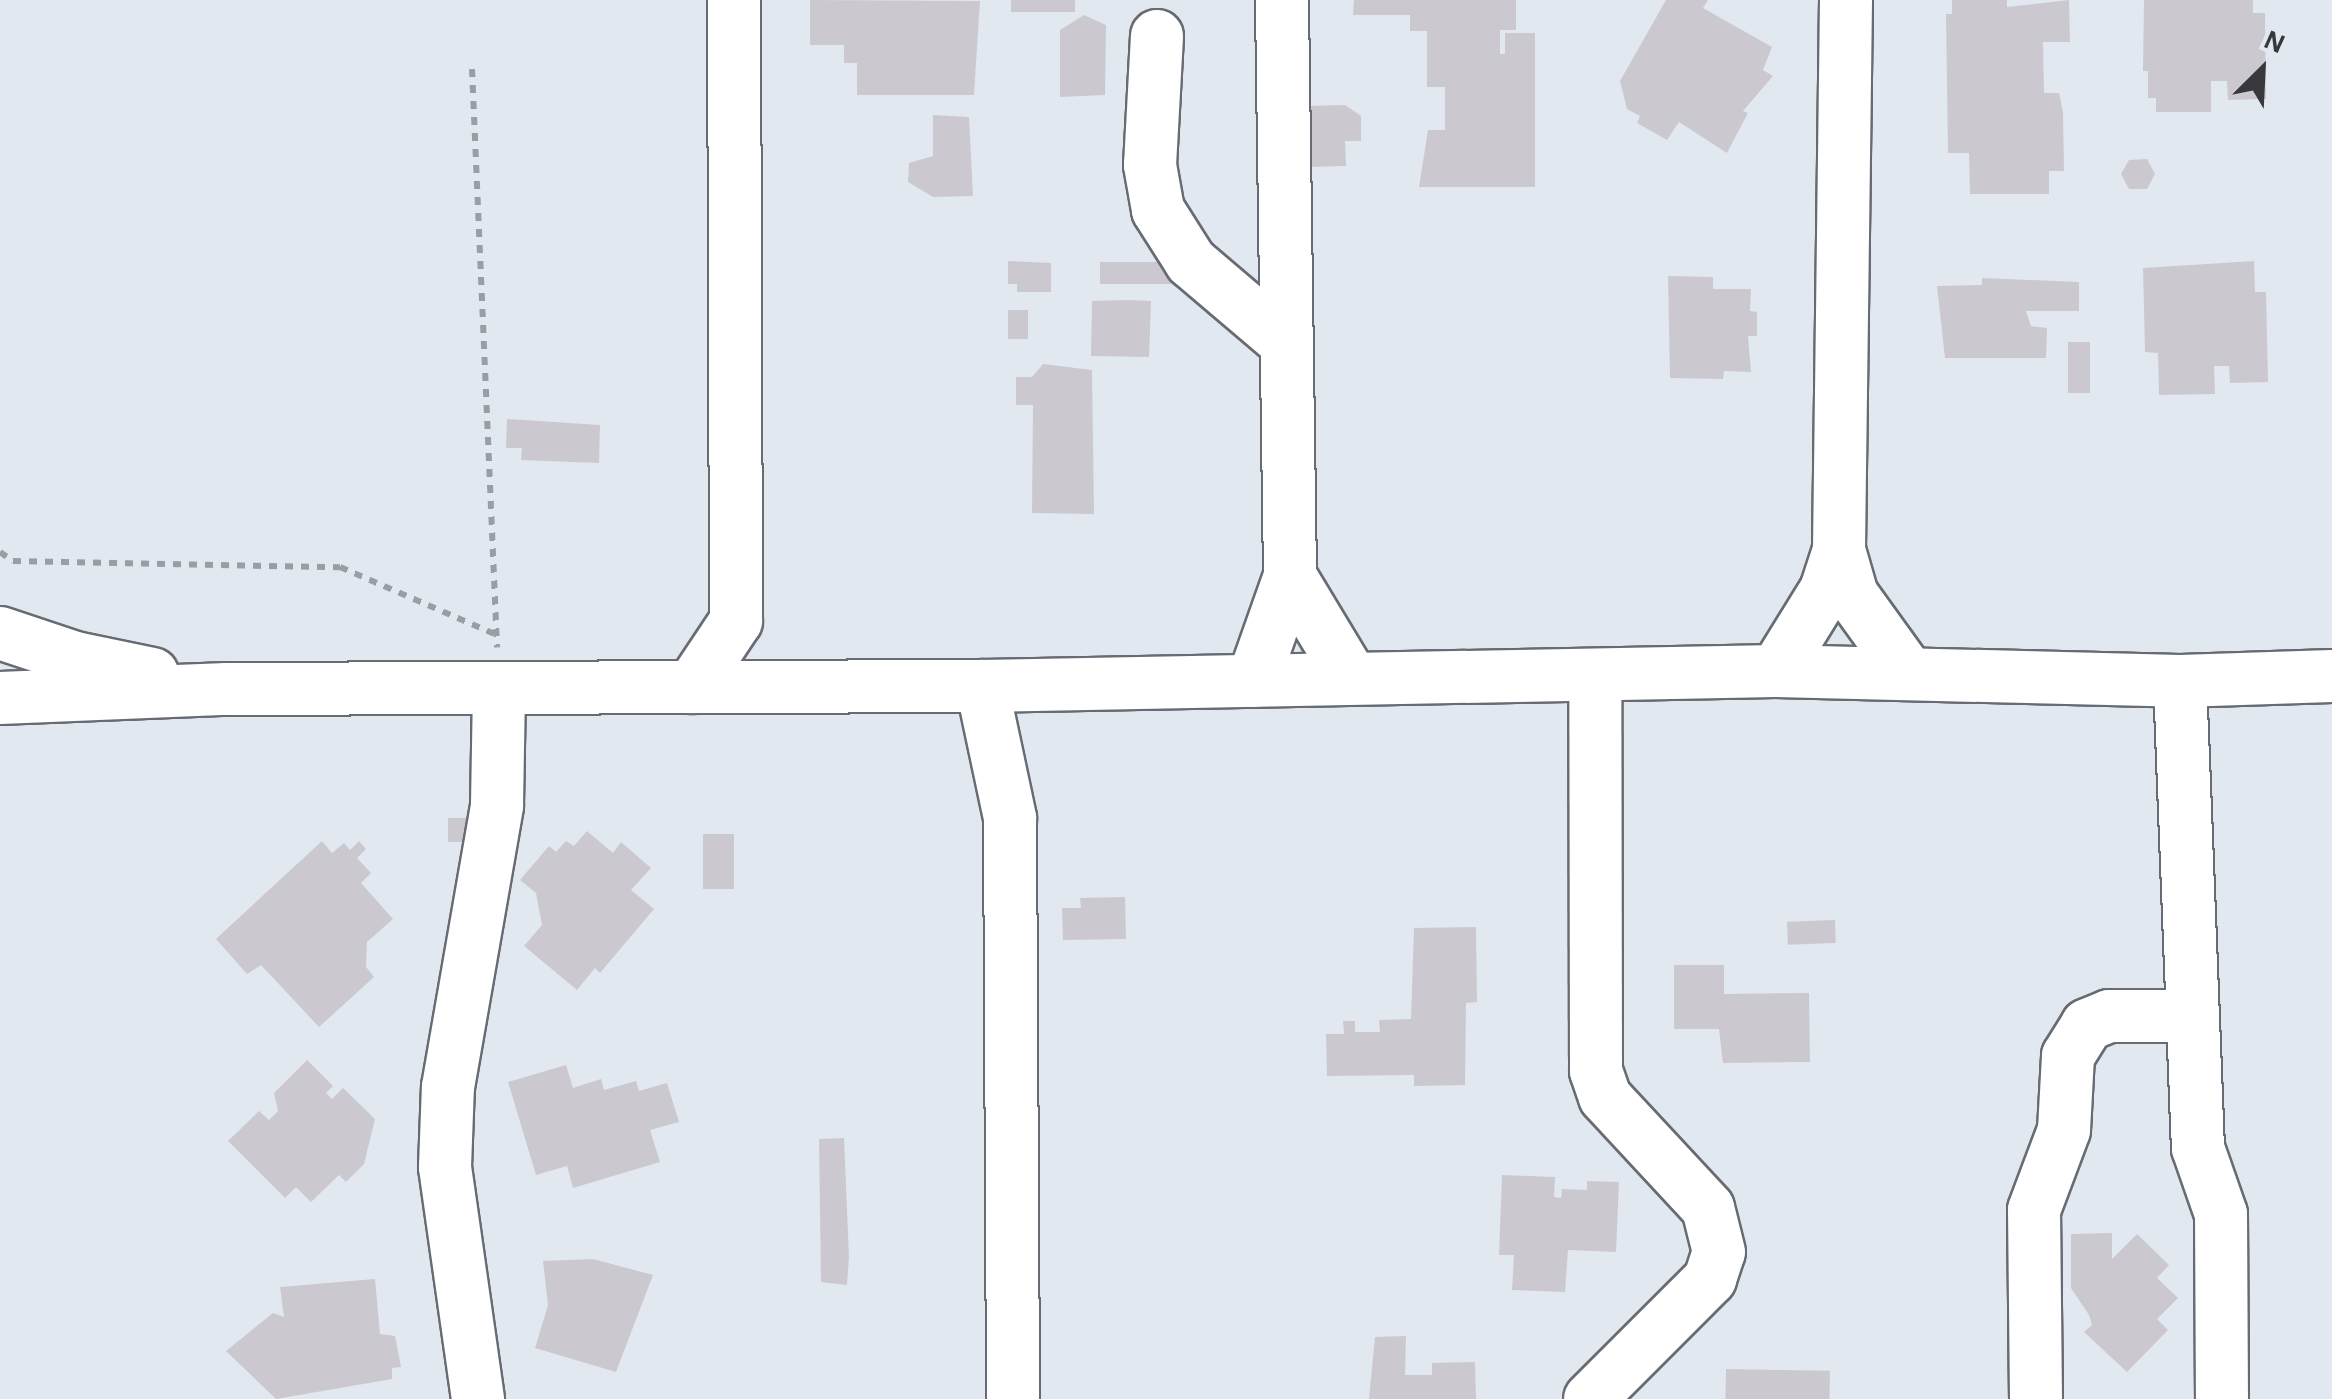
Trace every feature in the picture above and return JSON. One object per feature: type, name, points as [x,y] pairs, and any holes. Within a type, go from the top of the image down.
[{"type":"street","points":[[692,687],[736,620],[734,0]]},
{"type":"street","points":[[1254,681],[1290,576],[1282,0]]},
{"type":"street","points":[[1846,0],[1839,550],[1852,595],[1909,674]]},
{"type":"street","points":[[1158,36],[1150,165],[1158,210],[1191,262],[1285,342]]},
{"type":"street","points":[[1776,671],[1826,590],[1839,550]]},
{"type":"street","points":[[1290,576],[1351,677]]},
{"type":"street","points":[[736,620],[788,687]]},
{"type":"street","points":[[0,633],[75,658],[228,689]]},
{"type":"street","points":[[0,698],[228,689],[982,686],[1776,671],[2180,681],[2323,667]]},
{"type":"street","points":[[1590,1399],[1710,1279],[1719,1252],[1708,1208],[1605,1097],[1596,1072],[1595,676]]},
{"type":"street","points":[[2180,681],[2198,1148],[2221,1214],[2222,1399]]},
{"type":"street","points":[[982,686],[1010,818],[1013,1399]]},
{"type":"street","points":[[478,1399],[445,1166],[448,1086],[498,806],[499,688]]},
{"type":"street","points":[[2036,1399],[2034,1210],[2064,1130],[2068,1056],[2088,1025],[2108,1016],[2190,1016]]},
{"type":"path","points":[[472,70],[499,688]]},
{"type":"path","points":[[0,552],[13,562],[340,567],[496,635]]},
{"type":"building","points":[[810,0],[980,1],[974,95],[857,95],[857,63],[844,63],[844,45],[810,45]]},
{"type":"building","points":[[1011,0],[1075,0],[1075,12],[1011,12]]},
{"type":"building","points":[[1354,0],[1516,0],[1516,30],[1500,30],[1500,54],[1505,54],[1505,33],[1535,33],[1535,187],[1419,187],[1428,130],[1445,130],[1445,87],[1427,87],[1427,31],[1410,31],[1410,15],[1353,15]]},
{"type":"building","points":[[1666,0],[1708,0],[1703,8],[1772,47],[1763,70],[1773,76],[1743,111],[1748,113],[1727,153],[1679,122],[1667,140],[1637,123],[1640,116],[1627,109],[1620,81]]},
{"type":"building","points":[[1952,0],[2007,0],[2007,7],[2069,0],[2070,42],[2043,42],[2044,93],[2059,93],[2063,112],[2064,171],[2049,171],[2049,194],[1970,194],[1969,153],[1948,153],[1946,14],[1952,14]]},
{"type":"building","points":[[2144,0],[2253,0],[2253,13],[2265,13],[2266,99],[2228,100],[2227,81],[2211,81],[2211,112],[2156,112],[2156,98],[2148,98],[2148,71],[2143,71]]},
{"type":"building","points":[[1084,15],[1106,25],[1105,95],[1060,97],[1060,30]]},
{"type":"building","points":[[1345,105],[1361,116],[1361,141],[1345,141],[1346,166],[1309,167],[1307,106]]},
{"type":"building","points":[[933,115],[969,117],[973,196],[933,197],[908,182],[909,163],[933,156]]},
{"type":"building","points":[[2147,159],[2155,174],[2147,189],[2129,189],[2121,174],[2129,160]]},
{"type":"building","points":[[1008,261],[1051,263],[1051,292],[1017,292],[1017,284],[1008,284]]},
{"type":"building","points":[[2254,261],[2255,292],[2266,292],[2268,382],[2230,383],[2229,366],[2214,366],[2215,394],[2159,395],[2158,353],[2145,352],[2143,268]]},
{"type":"building","points":[[1100,262],[1171,262],[1171,284],[1100,284]]},
{"type":"building","points":[[1668,276],[1713,277],[1713,289],[1751,289],[1750,311],[1757,312],[1757,336],[1748,336],[1751,372],[1724,371],[1723,379],[1670,378]]},
{"type":"building","points":[[1982,278],[2079,282],[2079,311],[2026,311],[2031,326],[2047,328],[2046,358],[1945,358],[1937,286],[1982,285]]},
{"type":"building","points":[[1092,301],[1151,301],[1149,357],[1091,356]]},
{"type":"building","points":[[1008,310],[1028,310],[1028,339],[1008,339]]},
{"type":"building","points":[[2068,342],[2090,342],[2090,393],[2068,393]]},
{"type":"building","points":[[1043,364],[1092,370],[1094,514],[1032,513],[1033,405],[1016,405],[1016,377],[1032,377]]},
{"type":"building","points":[[507,419],[600,425],[599,463],[521,460],[522,448],[506,448]]},
{"type":"building","points":[[448,818],[480,818],[480,842],[448,842]]},
{"type":"building","points":[[587,831],[613,853],[621,842],[651,868],[631,890],[654,909],[600,973],[595,968],[577,990],[524,946],[542,925],[536,893],[520,880],[549,846],[556,852],[566,841],[574,846]]},
{"type":"building","points":[[703,834],[734,834],[734,889],[703,889]]},
{"type":"building","points":[[322,841],[332,853],[344,843],[350,850],[359,841],[366,849],[357,858],[371,873],[361,883],[393,919],[367,942],[366,967],[374,977],[319,1027],[261,965],[247,974],[216,939]]},
{"type":"building","points":[[1125,897],[1126,939],[1063,940],[1062,908],[1081,908],[1080,898]]},
{"type":"building","points":[[1835,920],[1836,943],[1788,945],[1787,922]]},
{"type":"building","points":[[1476,927],[1477,1002],[1466,1003],[1465,1085],[1414,1086],[1414,1075],[1327,1076],[1326,1034],[1344,1034],[1343,1021],[1355,1021],[1355,1032],[1380,1032],[1379,1020],[1411,1019],[1414,928]]},
{"type":"building","points":[[1674,965],[1724,965],[1724,994],[1809,993],[1810,1062],[1723,1063],[1719,1029],[1674,1029]]},
{"type":"building","points":[[307,1060],[333,1086],[326,1093],[332,1099],[343,1088],[375,1119],[364,1164],[346,1182],[339,1175],[311,1202],[296,1187],[285,1198],[228,1141],[259,1111],[269,1120],[278,1111],[274,1093]]},
{"type":"building","points":[[566,1065],[573,1088],[601,1079],[604,1090],[636,1081],[639,1091],[667,1083],[679,1122],[650,1130],[660,1162],[573,1188],[567,1166],[536,1175],[508,1082]]},
{"type":"building","points":[[844,1138],[847,1285],[821,1282],[819,1139]]},
{"type":"building","points":[[1502,1175],[1555,1177],[1554,1197],[1561,1198],[1562,1189],[1587,1190],[1587,1181],[1619,1182],[1616,1252],[1568,1250],[1565,1292],[1512,1290],[1514,1255],[1499,1255]]},
{"type":"building","points":[[2112,1233],[2112,1259],[2137,1234],[2169,1265],[2157,1278],[2178,1298],[2157,1319],[2168,1330],[2127,1372],[2084,1332],[2092,1325],[2071,1288],[2071,1234]]},
{"type":"building","points":[[593,1259],[653,1275],[616,1372],[535,1348],[548,1305],[543,1261]]},
{"type":"building","points":[[375,1279],[380,1334],[395,1336],[401,1367],[392,1368],[392,1379],[276,1399],[226,1351],[273,1313],[284,1317],[280,1287]]},
{"type":"building","points":[[1406,1336],[1405,1375],[1432,1375],[1432,1363],[1475,1362],[1476,1399],[1369,1399],[1375,1337]]},
{"type":"building","points":[[1726,1369],[1830,1371],[1829,1399],[1725,1399]]}]
